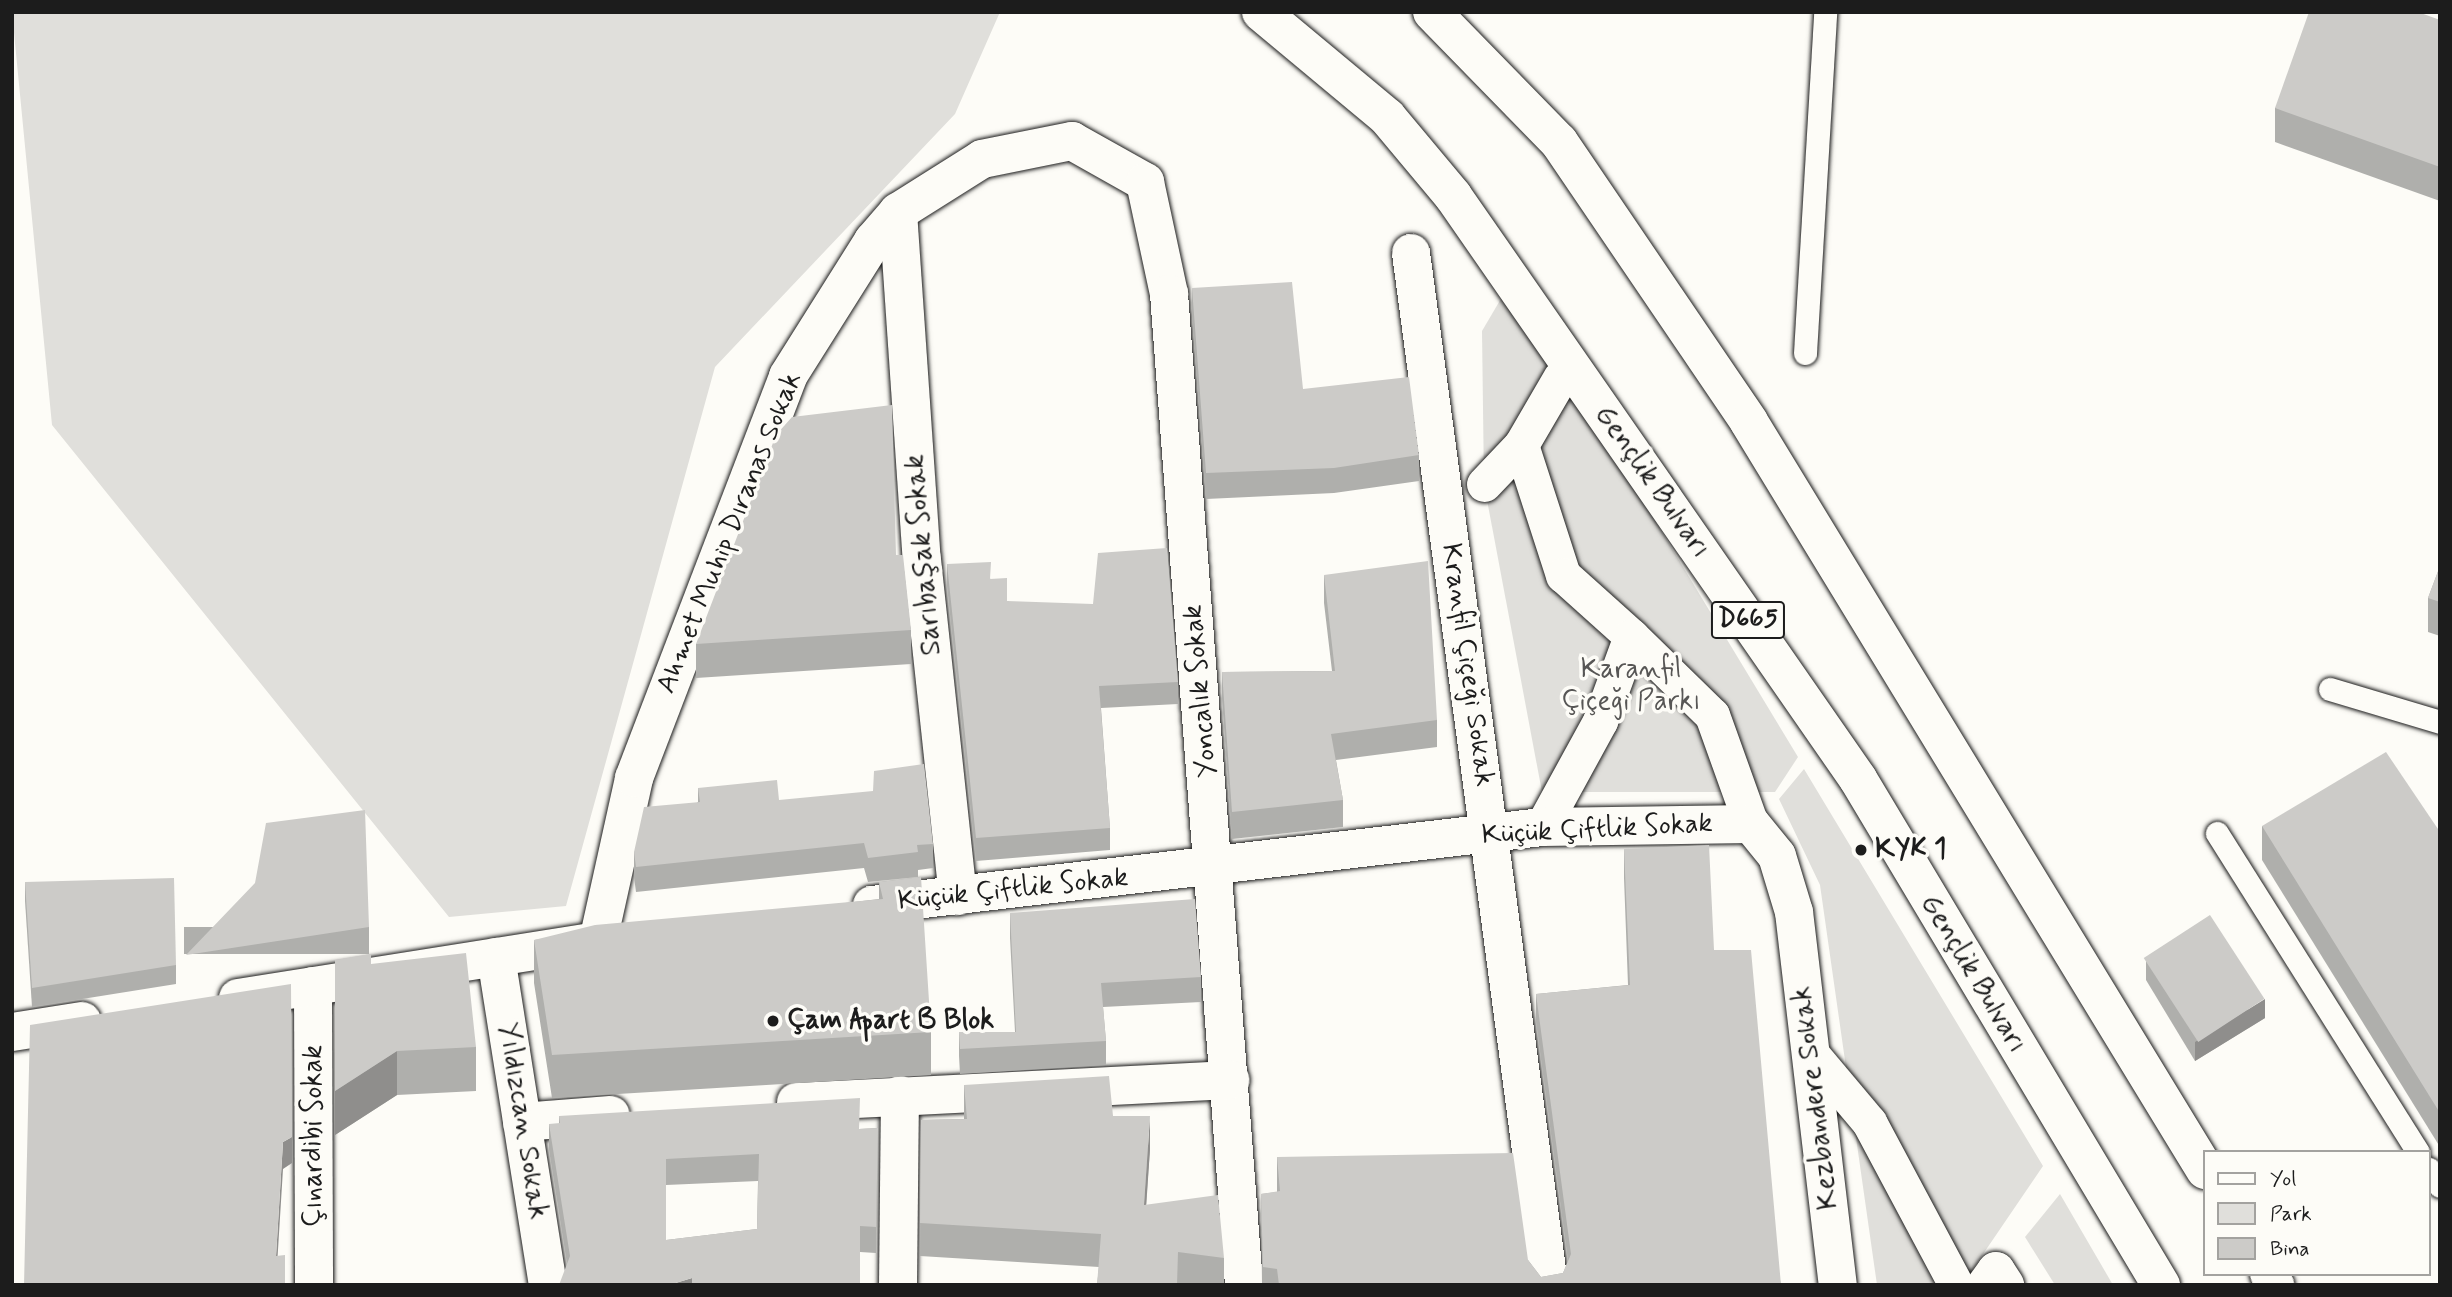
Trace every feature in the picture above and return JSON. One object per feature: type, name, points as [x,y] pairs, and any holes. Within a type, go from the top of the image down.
[{"type":"main road","name":"Gençlik Bulvarı","points":[[1261,12],[1387,117],[1461,208],[1858,779],[2161,1285]]},
{"type":"main road","points":[[1432,12],[1559,142],[1749,422],[2204,1168]]},
{"type":"main road","name":"Ahmet Muhip Dıranas Sokak","points":[[496,957],[615,939],[634,778],[788,376],[873,241],[898,212],[982,159],[1072,141]]},
{"type":"main road","name":"Yoncalık Sokak","points":[[1072,141],[1145,182],[1169,294],[1215,869],[1244,1285]]},
{"type":"main road","name":"Sarıbaşak Sokak","points":[[898,212],[922,560],[958,896]]},
{"type":"main road","name":"Kranfil Çiçeği Sokak","points":[[1411,253],[1491,833],[1549,1285]]},
{"type":"main road","name":"Küçük Çiftlik Sokak","points":[[837,909],[1215,869],[1542,827],[1751,824],[1777,856],[1794,912]]},
{"type":"main road","name":"Kezbandere Sokak","points":[[1794,912],[1838,1285]]},
{"type":"main road","points":[[205,1003],[496,957]]},
{"type":"main road","name":"Yıldızcan Sokak","points":[[496,957],[548,1285]]},
{"type":"main road","name":"Çınardibi Sokak","points":[[313,986],[314,1285]]},
{"type":"main road","points":[[12,1032],[125,1015]]},
{"type":"main road","points":[[764,1104],[1230,1080]]},
{"type":"main road","points":[[898,1285],[900,1096]]},
{"type":"main road","points":[[522,1122],[643,1113]]},
{"type":"main road","points":[[1986,1285],[1996,1271],[2005,1285]]},
{"type":"street","points":[[1485,484],[1521,445],[1560,378]]},
{"type":"street","points":[[1521,445],[1563,575],[1631,636],[1712,715],[1751,824]]},
{"type":"street","points":[[1542,827],[1600,721],[1631,636]]},
{"type":"street","points":[[1810,1052],[1869,1122],[1956,1285]]},
{"type":"lane","points":[[1805,353],[1825,12]]},
{"type":"lane","points":[[2330,689],[2440,722]]},
{"type":"lane","points":[[2217,833],[2417,1150]]},
{"type":"green space","points":[[12,12],[1000,12],[955,114],[715,367],[566,906],[449,917],[52,425]]},
{"type":"green space","name":"Karanfil Çiçeği Parkı","points":[[1502,297],[1651,514],[1798,757],[1775,792],[1542,792],[1484,484],[1482,331]]},
{"type":"green space","points":[[1804,769],[2043,1166],[1962,1285],[1877,1285],[1820,885],[1779,799]]},
{"type":"green space","points":[[2060,1194],[2113,1285],[2055,1285],[2025,1237]]},
{"type":"building","points":[[2309,12],[2418,12],[2440,20],[2440,167],[2275,108]]},
{"type":"building","points":[[1292,282],[1303,389],[1409,377],[1419,455],[1334,468],[1206,473],[1192,288]]},
{"type":"building","points":[[892,405],[896,555],[903,555],[911,630],[696,644],[776,435],[792,417]]},
{"type":"building","points":[[1167,548],[1178,682],[1099,686],[1110,828],[976,838],[947,564],[991,562],[990,579],[1007,578],[1007,601],[1093,604],[1098,553]]},
{"type":"building","points":[[1428,561],[1437,720],[1331,734],[1343,800],[1232,812],[1222,672],[1335,671],[1324,575]]},
{"type":"building","points":[[2440,566],[2440,602],[2428,598]]},
{"type":"building","points":[[2386,752],[2440,832],[2440,1113],[2262,826]]},
{"type":"building","points":[[924,764],[933,844],[917,845],[918,852],[868,858],[864,843],[636,867],[634,852],[644,807],[700,802],[698,788],[777,780],[779,800],[873,791],[874,771]]},
{"type":"building","points":[[365,810],[369,927],[186,955],[255,883],[266,823]]},
{"type":"building","points":[[1709,845],[1714,950],[1751,950],[1781,1285],[1279,1285],[1277,1269],[1263,1267],[1261,1194],[1280,1191],[1277,1157],[1513,1153],[1528,1260],[1541,1277],[1563,1273],[1571,1254],[1536,994],[1630,985],[1624,849]]},
{"type":"building","points":[[921,877],[931,1032],[552,1055],[534,940],[595,925],[883,899],[879,882]]},
{"type":"building","points":[[174,878],[176,965],[32,988],[25,882]]},
{"type":"building","points":[[1195,899],[1201,977],[1101,983],[1106,1041],[960,1049],[959,1032],[1016,1032],[1010,913]]},
{"type":"building","points":[[2210,915],[2264,999],[2198,1042],[2144,958]]},
{"type":"building","points":[[466,953],[476,1047],[397,1051],[335,1091],[335,960],[371,954],[371,964]]},
{"type":"building","points":[[291,984],[292,1137],[283,1142],[276,1256],[285,1255],[285,1285],[24,1285],[30,1025]]},
{"type":"building","points":[[1109,1076],[1113,1116],[1150,1116],[1144,1205],[1218,1195],[1224,1258],[1178,1252],[1177,1285],[1097,1285],[1101,1234],[920,1223],[921,1120],[967,1119],[964,1085]]},
{"type":"building","points":[[860,1098],[859,1129],[878,1128],[876,1227],[860,1226],[860,1285],[692,1285],[692,1278],[669,1285],[559,1285],[570,1256],[549,1124],[560,1123],[559,1116]],"holes":[[[759,1154],[757,1229],[666,1240],[666,1159]]]},
{"type":"place","name":"KYK 1","points":[[1861,850]]},
{"type":"place","name":"Çam Apart B Blok","points":[[773,1021]]}]
